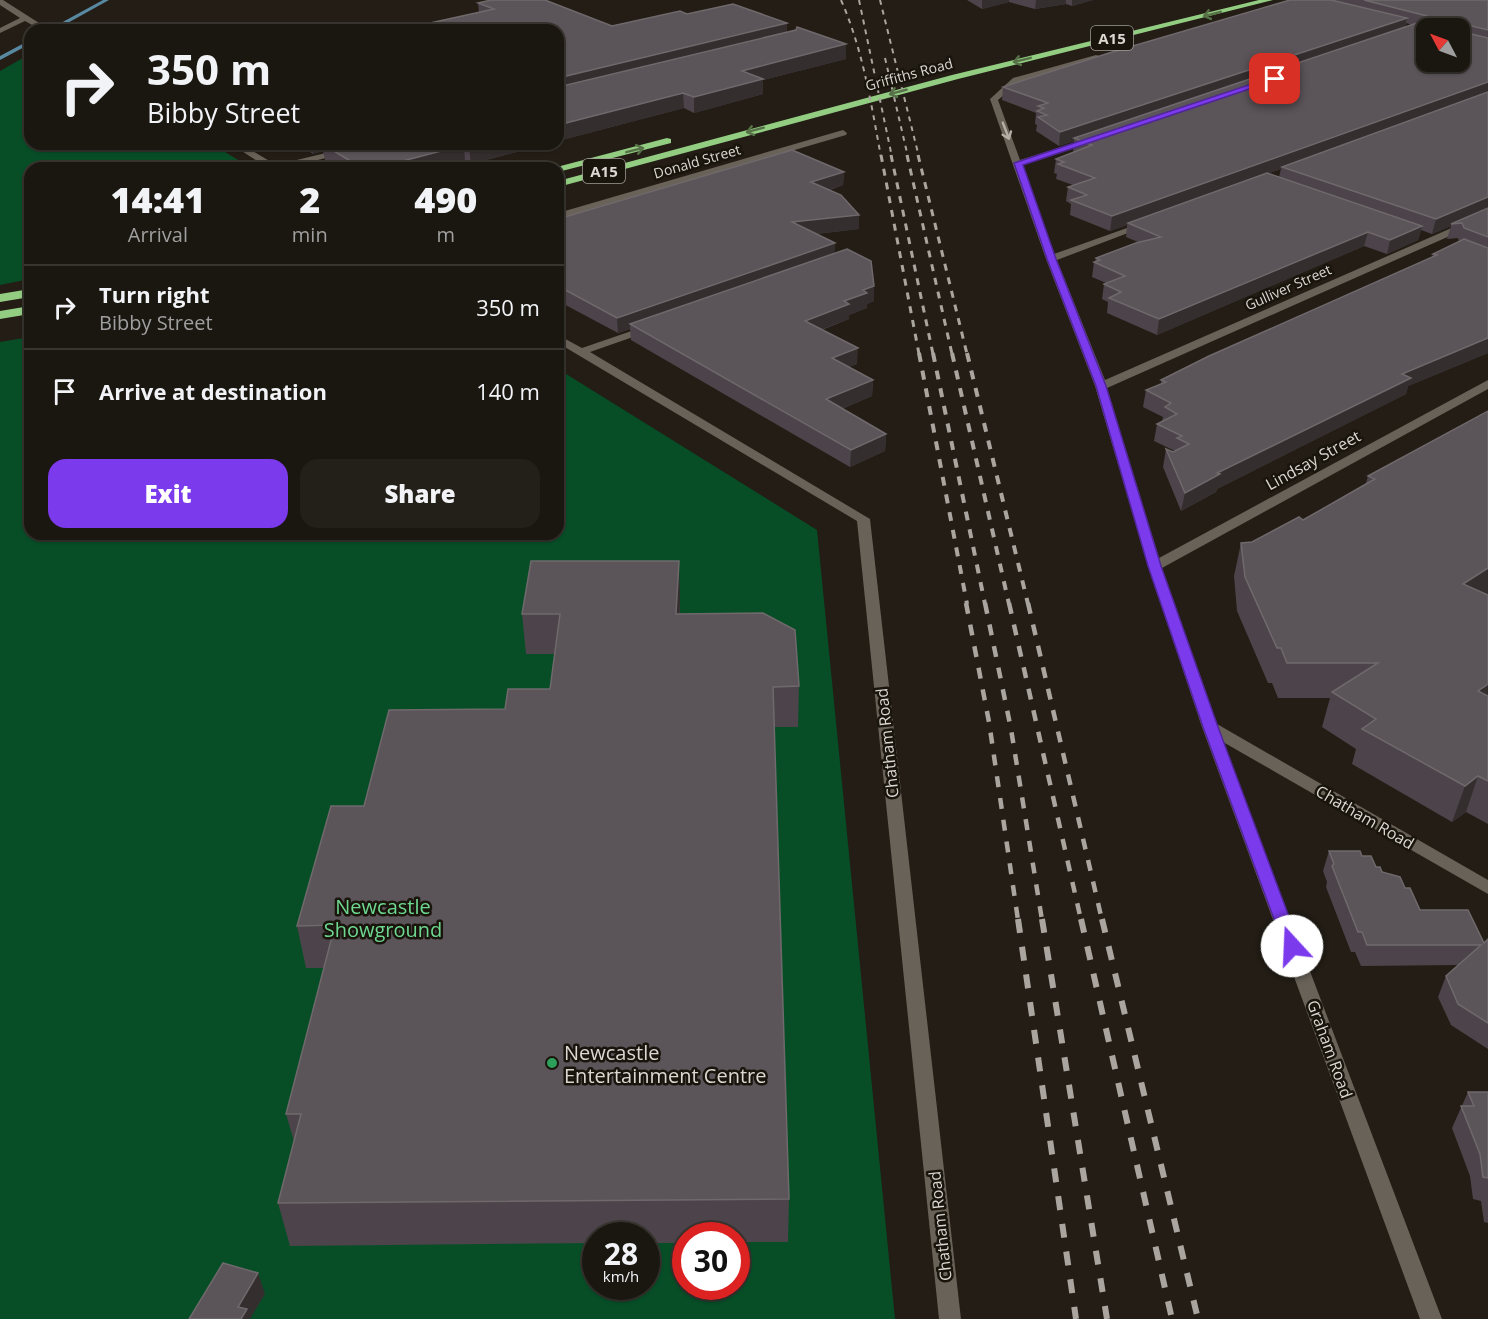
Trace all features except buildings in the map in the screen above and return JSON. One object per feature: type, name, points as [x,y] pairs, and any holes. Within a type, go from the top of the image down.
[{"type":"highway","name":"Griffiths Road","points":[[748,120],[815,103],[1272,3]]},
{"type":"highway","name":"Griffiths Road","points":[[564,182],[811,114],[1095,31]]},
{"type":"highway","name":"A15","points":[[564,168],[681,138]]},
{"type":"highway","points":[[0,298],[24,294]]},
{"type":"highway","points":[[0,315],[24,311]]},
{"type":"street","points":[[0,2],[36,24]]},
{"type":"street","points":[[1226,21],[1272,3]]},
{"type":"street","points":[[0,31],[28,19]]},
{"type":"street","name":"Graham Road","points":[[1104,55],[1016,80],[994,99],[1051,259],[1101,386],[1155,566],[1210,727],[1431,1319]]},
{"type":"street","name":"Donald Street","points":[[564,214],[843,133]]},
{"type":"street","points":[[1018,163],[1098,139]]},
{"type":"street","points":[[245,150],[266,162]]},
{"type":"street","points":[[300,162],[350,150]]},
{"type":"street","name":"Gulliver Street","points":[[1101,386],[1438,242],[1488,215]]},
{"type":"street","points":[[1051,259],[1153,221]]},
{"type":"street","points":[[1411,232],[1438,242]]},
{"type":"street","points":[[581,352],[658,325]]},
{"type":"street","name":"Chatham Road","points":[[564,342],[863,519],[950,1319]]},
{"type":"street","name":"Lindsay Street","points":[[1155,566],[1488,384]]},
{"type":"street","name":"Chatham Road","points":[[1210,727],[1488,888]]},
{"type":"green space","points":[[24,57],[24,150],[222,150],[241,162],[24,162],[24,280],[0,285],[0,71]]},
{"type":"green space","name":"Newcastle Showground","points":[[24,338],[24,540],[564,540],[564,373],[817,530],[895,1319],[0,1319],[0,342]]},
{"type":"waterway","points":[[62,24],[107,0]]},
{"type":"waterway","points":[[0,58],[24,45]]},
{"type":"railway","points":[[841,0],[861,57],[881,157]]},
{"type":"railway","points":[[859,0],[892,157]]},
{"type":"railway","points":[[880,0],[919,157]]},
{"type":"railway","points":[[885,58],[908,157]]},
{"type":"railway","points":[[881,155],[919,354]]},
{"type":"railway","points":[[891,155],[933,354]]},
{"type":"railway","points":[[907,155],[952,354]]},
{"type":"railway","points":[[918,155],[967,354]]},
{"type":"railway","points":[[919,353],[967,604]]},
{"type":"railway","points":[[933,353],[985,604]]},
{"type":"railway","points":[[952,353],[1009,604]]},
{"type":"railway","points":[[967,353],[1028,604]]},
{"type":"railway","points":[[966,603],[989,722],[1018,920]]},
{"type":"railway","points":[[985,603],[1011,729],[1042,920]]},
{"type":"railway","points":[[1009,603],[1081,920]]},
{"type":"railway","points":[[1028,603],[1102,920]]},
{"type":"railway","points":[[1018,919],[1076,1319]]},
{"type":"railway","points":[[1042,919],[1107,1319]]},
{"type":"railway","points":[[1081,919],[1172,1319]]},
{"type":"railway","points":[[1102,919],[1198,1319]]},
{"type":"place","name":"Newcastle Entertainment Centre","points":[[552,1063]]},
{"type":"route","points":[[1275,79],[1076,146],[1018,163],[1051,259],[1101,386],[1155,566],[1210,727],[1292,946]]}]
